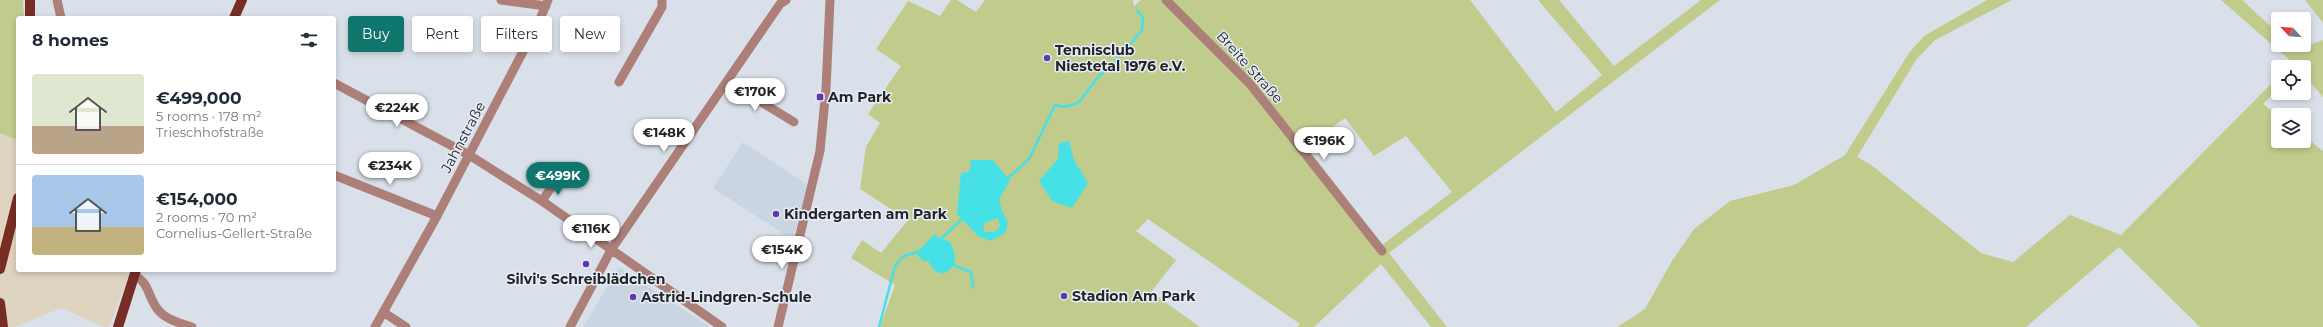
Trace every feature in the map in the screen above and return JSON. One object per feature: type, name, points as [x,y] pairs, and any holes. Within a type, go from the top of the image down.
[{"type":"main road","points":[[30,0],[30,16]]},
{"type":"main road","points":[[235,16],[242,0]]},
{"type":"main road","points":[[0,269],[16,206]]},
{"type":"main road","points":[[118,327],[136,273]]},
{"type":"main road","points":[[0,303],[3,327]]},
{"type":"street","points":[[57,0],[61,16]]},
{"type":"street","points":[[501,0],[547,3]]},
{"type":"street","points":[[619,82],[662,7],[662,0]]},
{"type":"street","points":[[570,327],[611,250],[728,82],[780,4],[786,0]]},
{"type":"street","name":"Breite Straße","points":[[1166,0],[1250,84],[1382,251]]},
{"type":"street","points":[[778,327],[820,151],[826,89],[827,1]]},
{"type":"street","name":"Jahnstraße","points":[[375,327],[437,216],[547,3]]},
{"type":"street","points":[[728,82],[794,122]]},
{"type":"street","points":[[336,84],[469,155],[542,201],[722,327]]},
{"type":"street","points":[[336,176],[437,216]]},
{"type":"street","points":[[542,201],[557,179]]},
{"type":"street","points":[[136,273],[145,282],[158,310],[163,315],[192,327]]},
{"type":"street","points":[[383,312],[406,327]]},
{"type":"shaded area","points":[[0,133],[16,139],[16,272],[130,272],[109,327],[104,327],[61,308],[15,327],[0,327]]},
{"type":"shaded area","name":"Kindergarten am Park","points":[[743,142],[808,185],[793,240],[713,188]]},
{"type":"shaded area","name":"Astrid-Lindgren-Schule","points":[[619,267],[710,327],[583,327]]},
{"type":"green space","points":[[0,0],[23,0],[24,16],[16,16],[16,139],[0,133]]},
{"type":"green space","points":[[951,0],[957,0],[976,12],[985,0],[1133,0],[1134,6],[1141,0],[1470,0],[1556,112],[1602,75],[1538,0],[1559,0],[1614,66],[1701,0],[1720,0],[1389,253],[1447,327],[1431,327],[1381,264],[1314,327],[1297,327],[1300,324],[1148,219],[1136,231],[1176,260],[1151,292],[1200,327],[880,327],[895,285],[851,258],[862,240],[881,253],[908,220],[860,189],[866,147],[880,123],[868,114],[901,66],[876,49],[908,1],[940,16]],"holes":[[[1345,118],[1374,156],[1406,136],[1452,192],[1382,245],[1306,146]]]},
{"type":"green space","points":[[1987,0],[2012,0],[1935,40],[1916,60],[1857,157],[1870,164],[1981,253],[2013,262],[2070,215],[2121,235],[2271,84],[2271,96],[2263,104],[2271,110],[2271,148],[2311,148],[2311,142],[2323,151],[2323,327],[2200,327],[2119,247],[2026,327],[1617,327],[1645,309],[1672,261],[1694,229],[1730,201],[1794,185],[1845,155],[1909,53],[1924,36]]},
{"type":"green space","points":[[2221,0],[2242,0],[2271,27],[2271,44]]},
{"type":"green space","points":[[2305,0],[2323,0],[2323,23]]},
{"type":"green space","points":[[2323,40],[2323,97],[2311,83],[2311,60],[2290,60],[2281,52],[2311,52],[2311,44]]},
{"type":"water","points":[[1069,140],[1074,160],[1088,183],[1072,208],[1052,201],[1039,181],[1058,159],[1059,144]]},
{"type":"water","points":[[970,160],[993,160],[1010,181],[999,199],[1002,211],[1008,223],[1005,233],[991,241],[978,236],[957,214],[961,173],[968,172],[971,167]],"holes":[[[998,218],[1000,226],[994,232],[985,232],[983,224]]]},
{"type":"water","points":[[934,235],[950,242],[954,252],[954,264],[948,271],[942,274],[937,272],[928,261],[923,261],[916,253]]},
{"type":"waterway","points":[[1006,180],[1029,159],[1055,105],[1063,107],[1078,103],[1099,76],[1117,60],[1142,30],[1143,18],[1137,10]]},
{"type":"waterway","points":[[941,239],[963,218]]},
{"type":"waterway","points":[[879,327],[895,266],[904,256],[917,252]]},
{"type":"waterway","points":[[953,265],[971,272],[973,288]]},
{"type":"place","name":"Tennisclub Niestetal 1976 e.V.","points":[[1047,58]]},
{"type":"place","name":"Am Park","points":[[820,97]]},
{"type":"place","name":"Kindergarten am Park","points":[[776,214]]},
{"type":"place","name":"Silvi's Schreiblädchen","points":[[586,264]]},
{"type":"place","name":"Stadion Am Park","points":[[1064,296]]},
{"type":"place","name":"Astrid-Lindgren-Schule","points":[[633,297]]}]
